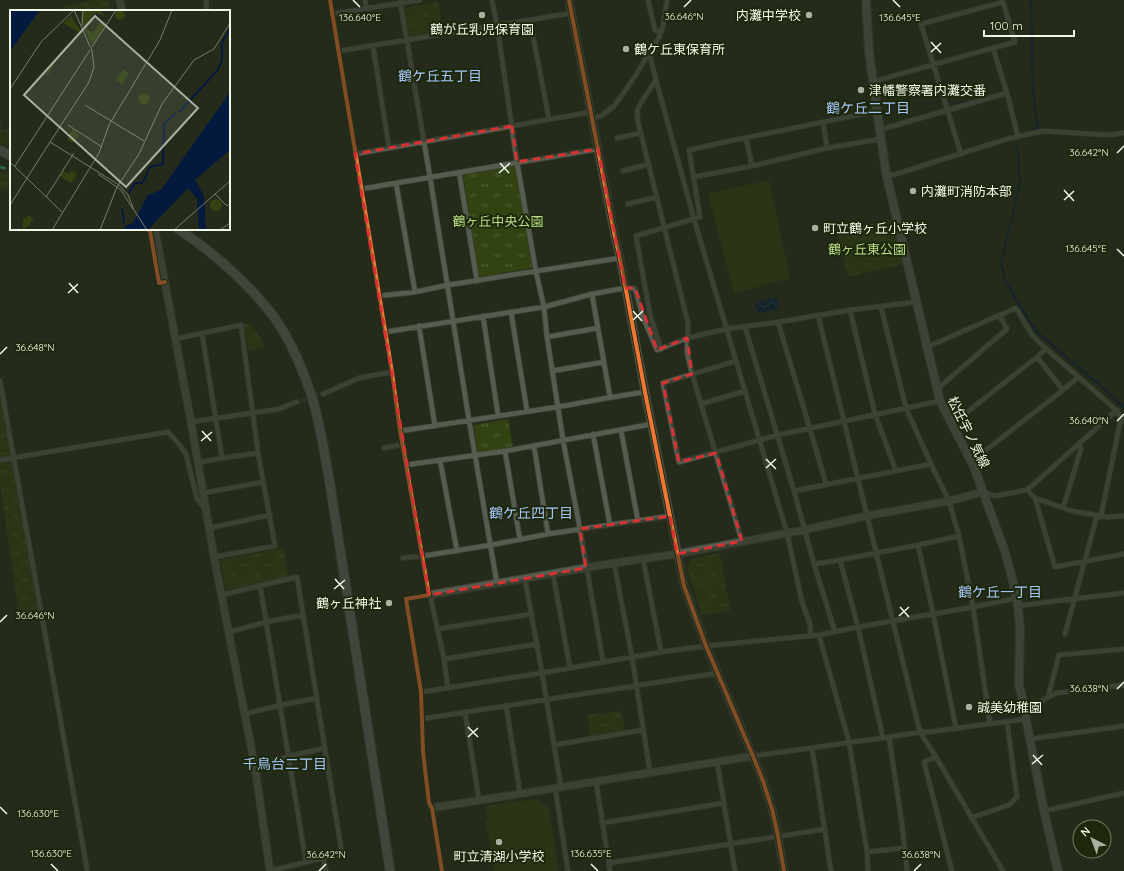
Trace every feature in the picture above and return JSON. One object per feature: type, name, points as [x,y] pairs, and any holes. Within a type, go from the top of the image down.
[{"type":"highway","points":[[0,150],[10,155]]},
{"type":"highway","points":[[0,156],[10,160]]},
{"type":"highway","points":[[180,230],[191,237],[237,276],[260,300],[274,318],[286,338],[303,372],[312,397],[328,470],[390,871]]},
{"type":"main road","name":"松任宇ノ気線","points":[[866,0],[869,52],[886,173],[940,401],[972,461],[1005,552],[1017,598],[1020,626],[1019,685],[1058,871]]},
{"type":"street","points":[[120,0],[122,10]]},
{"type":"street","points":[[206,0],[207,10]]},
{"type":"street","points":[[330,0],[392,372],[400,432],[422,556],[444,659],[448,688]]},
{"type":"street","points":[[365,0],[366,9]]},
{"type":"street","points":[[332,14],[420,0]]},
{"type":"street","points":[[492,0],[536,272],[544,307],[547,337],[563,440],[603,662]]},
{"type":"street","points":[[569,0],[684,586],[706,646],[765,788],[778,836],[784,871]]},
{"type":"street","points":[[648,0],[655,30],[661,32]]},
{"type":"street","points":[[355,154],[549,119],[591,115],[601,116],[614,106],[632,81],[661,32],[667,0]]},
{"type":"street","points":[[401,2],[406,40],[497,584]]},
{"type":"street","points":[[873,82],[933,64],[1015,42],[1003,2],[921,24],[933,64],[947,110],[961,154]]},
{"type":"street","points":[[339,51],[572,13]]},
{"type":"street","points":[[530,20],[549,119]]},
{"type":"street","points":[[373,46],[389,148]]},
{"type":"street","points":[[993,48],[1007,93],[1018,137]]},
{"type":"street","points":[[649,52],[694,219],[787,533],[802,602],[810,624],[811,635]]},
{"type":"street","points":[[656,80],[637,111],[641,133],[688,323],[687,351],[692,374],[742,541]]},
{"type":"street","points":[[879,130],[1007,93]]},
{"type":"street","points":[[661,349],[650,315],[636,236],[700,217],[689,150],[877,111]]},
{"type":"street","points":[[823,122],[828,148]]},
{"type":"street","points":[[886,173],[893,175],[985,146],[1046,131],[1109,135],[1124,133]]},
{"type":"street","points":[[617,138],[641,133]]},
{"type":"street","points":[[746,138],[752,166]]},
{"type":"street","points":[[694,177],[752,166],[828,148],[882,139]]},
{"type":"street","points":[[361,189],[598,148]]},
{"type":"street","points":[[623,171],[649,164]]},
{"type":"street","points":[[459,172],[478,281]]},
{"type":"street","points":[[396,183],[415,292]]},
{"type":"street","points":[[628,204],[657,197]]},
{"type":"street","points":[[155,230],[191,422],[221,595],[255,767],[270,871],[342,854],[297,577],[221,595]]},
{"type":"street","points":[[379,296],[415,292],[620,258]]},
{"type":"street","points":[[385,332],[544,307],[592,294],[625,288],[635,288],[643,317],[657,350],[687,338],[726,329],[850,310],[916,302]]},
{"type":"street","points":[[592,294],[610,397]]},
{"type":"street","points":[[881,307],[906,408],[949,501],[959,536],[973,607],[990,723]]},
{"type":"street","points":[[927,347],[1016,308],[1032,335],[1046,349],[1117,410],[1123,419],[1101,516],[1096,519],[1065,634]]},
{"type":"street","points":[[850,310],[875,414],[896,471]]},
{"type":"street","points":[[510,312],[527,411]]},
{"type":"street","points":[[818,315],[920,732],[1003,871]]},
{"type":"street","points":[[483,316],[498,415]]},
{"type":"street","points":[[937,389],[1007,329],[1000,316]]},
{"type":"street","points":[[778,322],[826,484]]},
{"type":"street","points":[[175,339],[241,325],[258,453],[275,546],[214,557]]},
{"type":"street","points":[[420,326],[435,426]]},
{"type":"street","points":[[745,326],[835,632]]},
{"type":"street","points":[[547,337],[598,328]]},
{"type":"street","points":[[202,333],[222,458]]},
{"type":"street","points":[[952,424],[1046,349]]},
{"type":"street","points":[[1037,357],[1063,390]]},
{"type":"street","points":[[736,361],[663,383],[679,462],[778,435],[940,401]]},
{"type":"street","points":[[552,371],[604,362]]},
{"type":"street","points":[[322,394],[359,378],[392,372]]},
{"type":"street","points":[[972,461],[1078,377]]},
{"type":"street","points":[[0,381],[87,869]]},
{"type":"street","points":[[701,404],[745,391]]},
{"type":"street","points":[[400,432],[645,392]]},
{"type":"street","points":[[191,422],[279,409],[296,402]]},
{"type":"street","points":[[442,871],[423,752],[421,692],[406,599],[643,558],[677,554],[949,501],[983,492],[995,496],[1027,490],[1117,410]]},
{"type":"street","points":[[406,465],[505,452],[593,434],[652,424]]},
{"type":"street","points":[[621,430],[638,521]]},
{"type":"street","points":[[0,460],[168,432],[186,454],[197,499],[206,510]]},
{"type":"street","points":[[593,434],[610,524]]},
{"type":"street","points":[[384,448],[403,444]]},
{"type":"street","points":[[1063,508],[1081,449],[1079,444]]},
{"type":"street","points":[[534,446],[548,534]]},
{"type":"street","points":[[505,452],[520,540]]},
{"type":"street","points":[[197,463],[258,453]]},
{"type":"street","points":[[440,460],[457,551]]},
{"type":"street","points":[[794,491],[931,464]]},
{"type":"street","points":[[203,493],[263,482]]},
{"type":"street","points":[[1027,490],[1035,498],[1072,511],[1107,517],[1124,516]]},
{"type":"street","points":[[1035,498],[1055,567],[1124,554]]},
{"type":"street","points":[[210,528],[270,515]]},
{"type":"street","points":[[403,558],[457,551],[548,534],[670,516]]},
{"type":"street","points":[[814,564],[959,536]]},
{"type":"street","points":[[918,545],[956,728]]},
{"type":"street","points":[[643,558],[661,652]]},
{"type":"street","points":[[840,560],[858,627],[883,738]]},
{"type":"street","points":[[614,563],[632,657],[650,772]]},
{"type":"street","points":[[553,574],[570,668]]},
{"type":"street","points":[[525,579],[554,745],[568,871]]},
{"type":"street","points":[[260,586],[306,862]]},
{"type":"street","points":[[1018,606],[1124,593]]},
{"type":"street","points":[[421,692],[661,652],[819,635],[1017,598]]},
{"type":"street","points":[[437,629],[532,614]]},
{"type":"street","points":[[229,632],[266,622],[304,616]]},
{"type":"street","points":[[819,635],[849,742],[867,852],[868,871]]},
{"type":"street","points":[[444,659],[537,644]]},
{"type":"street","points":[[1048,697],[1060,655],[1124,649]]},
{"type":"street","points":[[422,719],[718,672]]},
{"type":"street","points":[[432,808],[717,761],[920,732],[1007,722],[1026,716],[1048,697],[1057,693],[1124,685]]},
{"type":"street","points":[[245,714],[317,698]]},
{"type":"street","points":[[506,705],[520,793]]},
{"type":"street","points":[[465,712],[479,800]]},
{"type":"street","points":[[971,818],[1009,805],[1017,797],[1007,722]]},
{"type":"street","points":[[1030,739],[1124,726]]},
{"type":"street","points":[[554,745],[644,730]]},
{"type":"street","points":[[889,737],[907,871]]},
{"type":"street","points":[[255,767],[288,756],[324,748]]},
{"type":"street","points":[[812,748],[831,871]]},
{"type":"street","points":[[936,757],[924,762],[952,871]]},
{"type":"street","points":[[717,761],[735,871]]},
{"type":"street","points":[[596,781],[610,871]]},
{"type":"street","points":[[1044,810],[1124,793]]},
{"type":"street","points":[[602,823],[724,803]]},
{"type":"street","points":[[609,864],[825,829]]},
{"type":"street","points":[[867,852],[905,848]]},
{"type":"street","points":[[324,858],[326,871]]},
{"type":"highlighted area","points":[[512,126],[517,162],[598,149],[625,288],[635,288],[657,350],[687,338],[692,374],[663,383],[679,462],[716,453],[742,541],[677,554],[670,516],[580,529],[586,568],[429,595],[355,154]]},
{"type":"green space","points":[[95,0],[110,0],[111,10],[63,10],[62,7]]},
{"type":"green space","points":[[438,2],[443,32],[409,37],[404,8]]},
{"type":"green space","points":[[0,118],[2,130],[10,129],[10,147],[0,142]]},
{"type":"green space","name":"鶴ヶ丘中央公園","points":[[516,166],[532,268],[479,277],[463,175]]},
{"type":"green space","points":[[0,172],[10,175],[10,188],[0,190]]},
{"type":"green space","points":[[769,180],[790,278],[734,293],[708,194]]},
{"type":"green space","name":"鶴ヶ丘東公園","points":[[894,219],[904,264],[848,277],[837,231]]},
{"type":"green space","points":[[249,323],[259,335],[265,347],[249,351],[244,324]]},
{"type":"green space","points":[[0,389],[39,613],[20,619],[0,484]]},
{"type":"green space","points":[[508,419],[513,447],[478,453],[474,425]]},
{"type":"green space","points":[[284,548],[288,577],[226,590],[220,560]]},
{"type":"green space","points":[[720,553],[730,611],[702,615],[687,568],[691,559]]},
{"type":"green space","points":[[622,711],[625,731],[590,736],[588,715]]},
{"type":"green space","points":[[536,799],[549,808],[559,871],[495,871],[486,822],[488,818],[486,806]]},
{"type":"water","points":[[777,297],[780,308],[758,314],[755,303]]},
{"type":"waterway","points":[[1031,0],[1033,92],[1038,128],[1033,129]]},
{"type":"waterway","points":[[1017,146],[1020,181],[1001,263],[1005,280],[1037,332],[1110,394],[1124,408]]},
{"type":"tunnel","points":[[296,402],[323,394]]},
{"type":"marked path","points":[[0,167],[10,170]]},
{"type":"cycle path","points":[[330,0],[392,372],[400,431],[429,595],[406,599],[421,692],[423,752],[429,803],[432,808],[442,871]]},
{"type":"cycle path","points":[[569,0],[684,586],[706,646],[763,781],[772,809],[784,871]]},
{"type":"cycle path","points":[[148,230],[150,231],[159,283],[165,282]]},
{"type":"place","name":"鶴が丘乳児保育園","points":[[482,15]]},
{"type":"place","name":"内灘中学校","points":[[809,15]]},
{"type":"place","name":"鶴ケ丘東保育所","points":[[626,49]]},
{"type":"place","name":"津幡警察署内灘交番","points":[[861,90]]},
{"type":"place","name":"内灘町消防本部","points":[[913,191]]},
{"type":"place","name":"町立鶴ヶ丘小学校","points":[[815,228]]},
{"type":"place","name":"鶴ヶ丘神社","points":[[389,603]]},
{"type":"place","name":"誠美幼稚園","points":[[969,707]]},
{"type":"place","name":"町立清湖小学校","points":[[499,842]]},
{"type":"district","name":"鶴ケ丘五丁目","points":[[440,76]]},
{"type":"district","name":"鶴ケ丘二丁目","points":[[868,108]]},
{"type":"district","name":"鶴ケ丘四丁目","points":[[531,513]]},
{"type":"district","name":"鶴ケ丘一丁目","points":[[1000,592]]},
{"type":"district","name":"千鳥台二丁目","points":[[285,764]]}]
